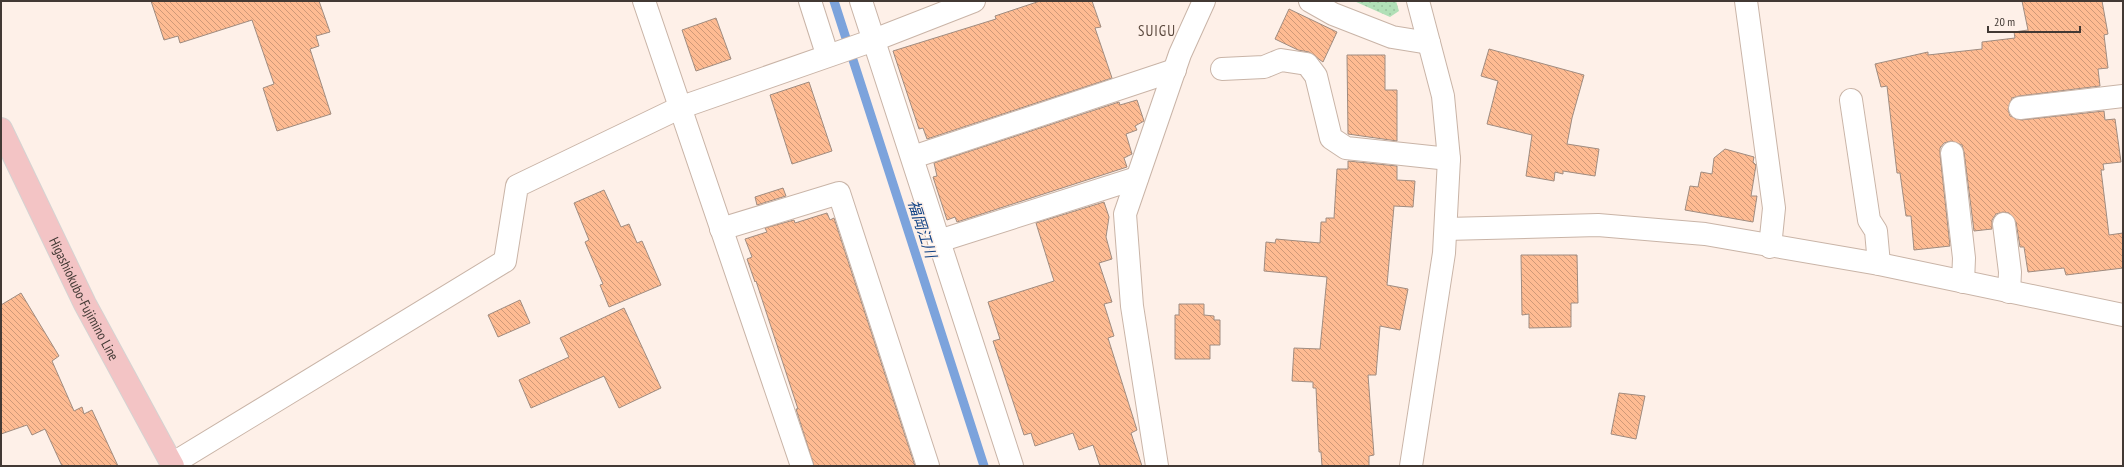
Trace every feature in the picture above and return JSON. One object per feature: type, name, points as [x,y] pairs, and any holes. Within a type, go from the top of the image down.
[{"type":"main road","name":"Higashiokubo-Fujimino Line","points":[[1,129],[85,304],[173,465]]},
{"type":"street","points":[[644,1],[679,108],[802,466]]},
{"type":"street","points":[[810,1],[832,53]]},
{"type":"street","points":[[861,1],[867,42],[913,158],[1012,466]]},
{"type":"street","points":[[1157,466],[1132,306],[1125,214],[1175,70],[1204,1]]},
{"type":"street","points":[[1310,1],[1333,14],[1392,37],[1429,43]]},
{"type":"street","points":[[1411,466],[1446,229],[1449,159],[1443,96],[1418,1]]},
{"type":"street","points":[[1746,1],[1774,208],[1770,247]]},
{"type":"street","points":[[173,465],[505,261],[517,186],[679,108],[832,53],[867,42],[963,3]]},
{"type":"street","points":[[1222,69],[1264,67],[1281,60],[1307,64],[1316,76],[1332,138],[1341,145],[1346,148],[1449,159]]},
{"type":"street","points":[[913,158],[1175,70]]},
{"type":"street","points":[[2020,108],[2123,96]]},
{"type":"street","points":[[1851,100],[1869,220],[1876,231],[1879,264]]},
{"type":"street","points":[[1952,153],[1964,258],[1963,282]]},
{"type":"street","points":[[939,241],[1137,178]]},
{"type":"street","points":[[721,230],[839,193],[928,466]]},
{"type":"street","points":[[2004,224],[2010,272],[2009,292]]},
{"type":"street","points":[[1446,229],[1598,225],[1705,234],[1770,247],[1879,264],[2123,315]]},
{"type":"green space","points":[[1354,1],[1396,1],[1399,11],[1390,17]]},
{"type":"building","points":[[151,1],[319,1],[330,32],[316,36],[319,46],[310,49],[331,114],[277,131],[263,88],[274,84],[252,20],[180,43],[178,36],[164,40]]},
{"type":"building","points":[[1040,1],[1092,1],[1101,27],[1095,28],[1112,78],[927,139],[923,128],[919,129],[893,51],[996,19],[995,16]]},
{"type":"building","points":[[2022,1],[2102,1],[2108,34],[2104,35],[2108,68],[2098,69],[2100,86],[2019,96],[2012,98],[2008,109],[2010,116],[2021,120],[2104,111],[2105,120],[2115,119],[2121,162],[2103,164],[2104,170],[2101,170],[2109,235],[2123,233],[2123,268],[2066,275],[2064,268],[2028,272],[2024,247],[2020,247],[2016,222],[2009,213],[2003,212],[1996,214],[1992,220],[1992,229],[1974,231],[1964,152],[1962,145],[1951,141],[1944,143],[1940,148],[1950,246],[1914,250],[1911,216],[1906,216],[1900,173],[1897,173],[1887,86],[1881,87],[1875,64],[1928,52],[1928,55],[1982,49],[1982,42],[2015,38],[2014,32],[2028,30]]},
{"type":"building","points":[[1289,9],[1337,32],[1323,62],[1309,52],[1298,50],[1275,39]]},
{"type":"building","points":[[716,18],[731,59],[696,71],[682,30]]},
{"type":"building","points":[[1489,49],[1584,75],[1572,118],[1567,144],[1599,149],[1595,176],[1563,171],[1563,174],[1555,172],[1554,181],[1526,176],[1532,135],[1487,124],[1498,81],[1481,76]]},
{"type":"building","points":[[1347,55],[1385,55],[1385,90],[1397,90],[1397,141],[1348,134]]},
{"type":"building","points":[[809,82],[832,151],[792,164],[770,95]]},
{"type":"building","points":[[1137,100],[1144,121],[1135,126],[1137,130],[1126,134],[1132,154],[1124,158],[1127,167],[957,222],[955,217],[947,220],[933,177],[937,176],[934,163],[1119,102],[1120,105]]},
{"type":"building","points":[[1725,149],[1754,157],[1753,162],[1756,165],[1751,196],[1757,196],[1753,222],[1685,210],[1690,186],[1698,187],[1701,172],[1712,174],[1714,158]]},
{"type":"building","points":[[1348,161],[1397,166],[1397,180],[1415,181],[1413,207],[1394,206],[1387,285],[1408,289],[1400,330],[1380,326],[1376,375],[1368,375],[1374,455],[1369,456],[1369,466],[1322,466],[1321,452],[1319,452],[1316,388],[1313,388],[1313,382],[1292,381],[1294,348],[1320,349],[1327,277],[1264,271],[1266,242],[1275,243],[1276,239],[1320,243],[1321,222],[1326,222],[1326,218],[1334,218],[1337,169],[1348,169]]},
{"type":"building","points":[[783,188],[786,196],[757,205],[755,197]]},
{"type":"building","points":[[604,190],[621,227],[629,224],[637,243],[642,241],[661,285],[609,307],[600,285],[603,284],[585,242],[589,240],[574,203]]},
{"type":"building","points":[[1104,202],[1109,217],[1106,237],[1112,259],[1099,263],[1112,302],[1104,304],[1114,336],[1108,338],[1137,430],[1131,433],[1142,466],[1100,466],[1093,445],[1079,450],[1073,433],[1035,446],[1031,433],[1024,435],[993,341],[1000,339],[988,302],[1054,281],[1036,223]]},
{"type":"building","points":[[827,213],[830,220],[834,218],[915,466],[814,466],[796,409],[798,409],[756,281],[755,282],[747,259],[752,257],[745,239],[767,232],[765,228],[794,220],[795,223]]},
{"type":"building","points":[[1521,255],[1577,255],[1578,303],[1571,303],[1571,327],[1529,328],[1529,314],[1522,315]]},
{"type":"building","points":[[21,293],[59,356],[52,361],[74,411],[82,407],[84,414],[92,410],[118,466],[62,466],[45,429],[32,435],[27,425],[1,434],[1,305]]},
{"type":"building","points":[[520,300],[530,323],[498,337],[488,315]]},
{"type":"building","points":[[1179,304],[1204,304],[1204,315],[1214,316],[1214,320],[1220,320],[1220,345],[1210,345],[1210,359],[1175,359],[1175,315],[1179,315]]},
{"type":"building","points":[[624,308],[661,388],[619,408],[604,376],[531,408],[519,380],[569,357],[560,338]]},
{"type":"building","points":[[1619,393],[1645,396],[1636,439],[1611,434]]},
{"type":"waterway","name":"福岡江川","points":[[834,1],[984,466]]},
{"type":"district","name":"SUIGU","points":[[1157,31]]}]
